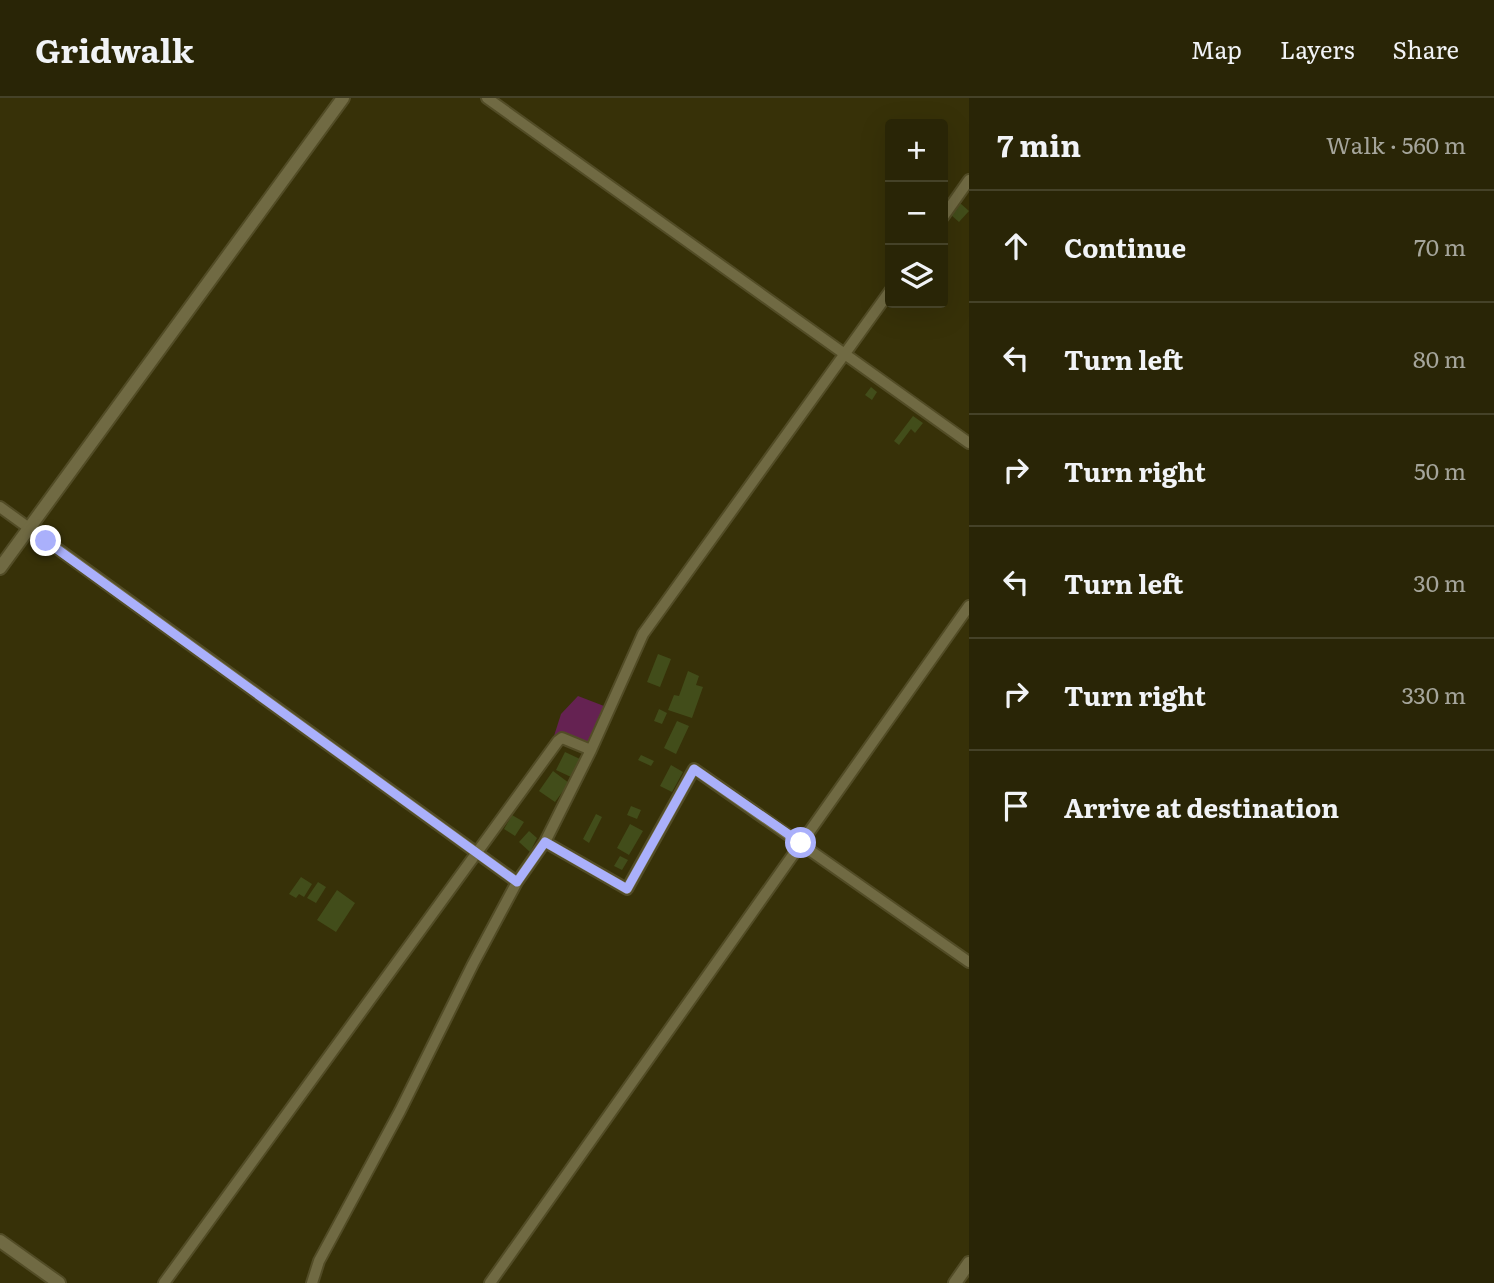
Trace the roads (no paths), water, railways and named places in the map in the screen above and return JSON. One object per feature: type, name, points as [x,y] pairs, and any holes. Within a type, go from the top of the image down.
[{"type":"street","points":[[0,568],[343,98]]},
{"type":"street","points":[[487,98],[969,443]]},
{"type":"street","points":[[948,210],[969,180]]},
{"type":"street","points":[[312,1283],[319,1261],[400,1111],[517,882],[547,843],[643,634],[885,298]]},
{"type":"street","points":[[0,508],[517,882]]},
{"type":"street","points":[[490,1283],[969,606]]},
{"type":"street","points":[[164,1283],[558,741],[562,738],[591,750]]},
{"type":"street","points":[[547,843],[627,889],[694,769],[969,962]]},
{"type":"street","points":[[0,1241],[59,1283]]},
{"type":"street","points":[[955,1283],[969,1263]]}]
